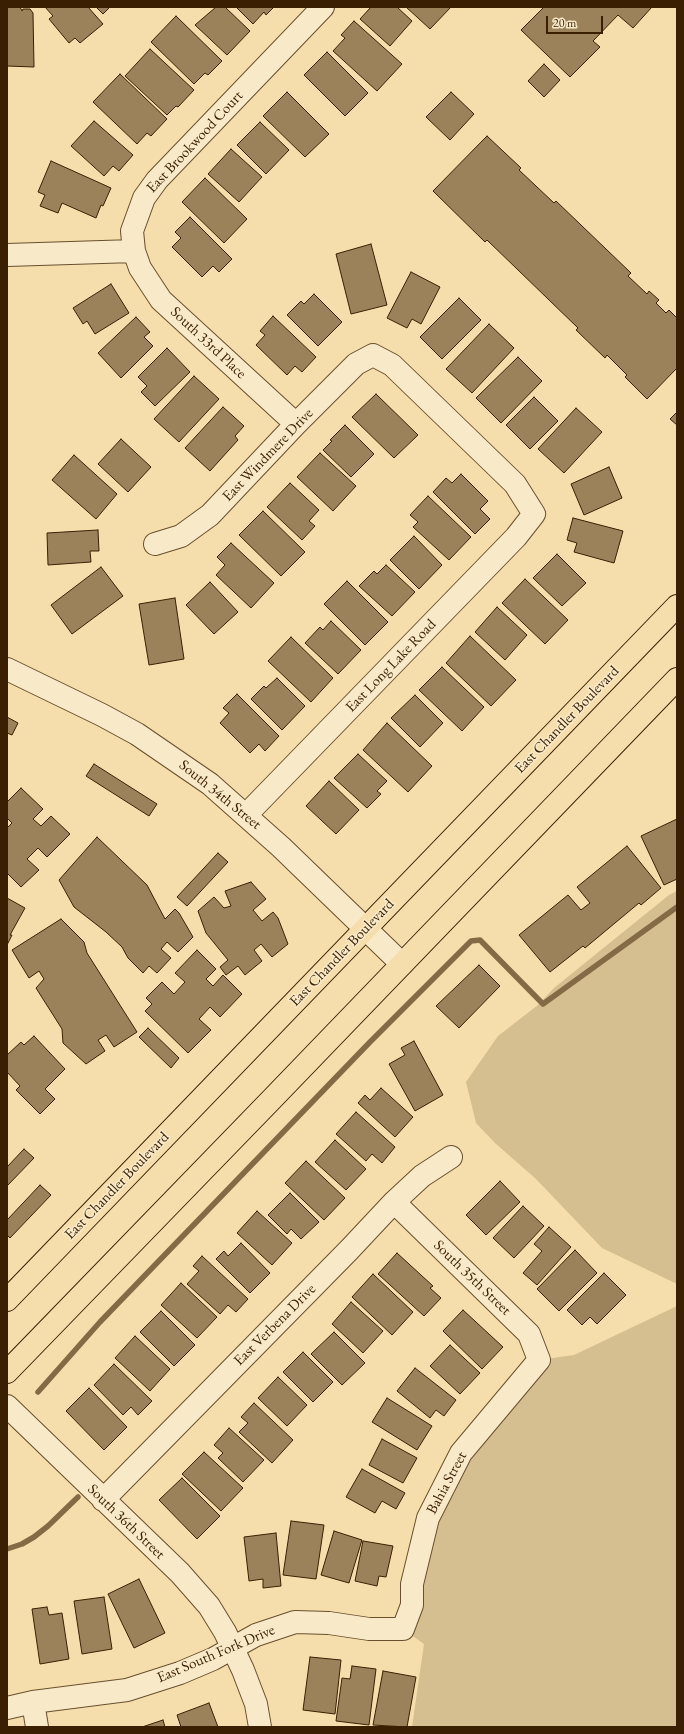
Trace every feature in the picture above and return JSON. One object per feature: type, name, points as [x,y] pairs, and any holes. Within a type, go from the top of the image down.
[{"type":"main road","name":"East Chandler Boulevard","points":[[7,1300],[677,606]]},
{"type":"main road","points":[[7,1372],[677,679]]},
{"type":"street","name":"East Brookwood Court","points":[[134,251],[132,231],[144,198],[157,180],[323,7]]},
{"type":"street","points":[[7,255],[134,251]]},
{"type":"street","name":"South 33rd Place","points":[[134,251],[140,268],[161,300],[296,424]]},
{"type":"street","name":"East Windmere Drive","points":[[155,544],[181,536],[210,515],[296,424],[356,364],[373,356],[392,365],[509,478],[515,484],[534,514]]},
{"type":"street","name":"East Long Lake Road","points":[[246,815],[516,538],[534,514]]},
{"type":"street","name":"South 34th Street","points":[[7,669],[102,715],[137,734],[192,771],[246,815],[281,847],[365,930],[402,964]]},
{"type":"street","name":"East Verbena Drive","points":[[103,1500],[349,1250],[394,1202],[422,1176],[451,1157]]},
{"type":"street","name":"South 35th Street","points":[[394,1202],[529,1334],[539,1360]]},
{"type":"street","name":"Bahia Street","points":[[403,1629],[412,1605],[412,1584],[428,1518],[461,1453],[539,1360]]},
{"type":"street","name":"South 36th Street","points":[[7,1406],[189,1584],[209,1606],[232,1648],[256,1704],[260,1727]]},
{"type":"street","name":"East South Fork Drive","points":[[7,1708],[33,1702],[127,1690],[180,1674],[213,1659],[256,1635],[295,1622],[328,1623],[369,1630],[403,1629]]},
{"type":"street","points":[[33,1702],[37,1727]]},
{"type":"shaded area","points":[[677,891],[677,1284],[602,1248],[536,1179],[495,1143],[476,1123],[466,1082],[498,1036],[538,1005],[554,988],[669,895]]},
{"type":"shaded area","points":[[677,1306],[677,1727],[412,1727],[424,1644],[403,1629],[428,1518],[539,1360],[574,1355]]},
{"type":"building","points":[[7,7],[20,7],[22,11],[23,9],[30,9],[33,13],[34,67],[7,66]]},
{"type":"building","points":[[45,7],[88,7],[103,24],[80,43],[75,38],[69,43],[49,19],[53,16]]},
{"type":"building","points":[[96,7],[110,7],[103,14]]},
{"type":"building","points":[[216,7],[225,7],[250,31],[227,55],[195,25]]},
{"type":"building","points":[[236,7],[274,7],[266,15],[264,12],[253,24]]},
{"type":"building","points":[[371,7],[397,7],[412,21],[390,46],[360,19]]},
{"type":"building","points":[[406,7],[451,7],[430,29]]},
{"type":"building","points":[[544,7],[652,7],[633,28],[618,15],[593,41],[600,47],[570,77],[521,30]]},
{"type":"building","points":[[176,16],[222,61],[208,75],[205,73],[194,84],[151,42]]},
{"type":"building","points":[[354,21],[402,64],[377,91],[333,51],[345,38],[341,35]]},
{"type":"building","points":[[150,49],[194,90],[178,107],[176,106],[167,115],[125,76]]},
{"type":"building","points":[[327,52],[368,93],[345,116],[304,75]]},
{"type":"building","points":[[544,64],[560,80],[544,97],[528,81]]},
{"type":"building","points":[[120,74],[167,119],[151,136],[147,133],[137,144],[93,102]]},
{"type":"building","points":[[287,92],[329,134],[305,157],[263,116]]},
{"type":"building","points":[[451,92],[474,114],[450,140],[426,117]]},
{"type":"building","points":[[94,121],[133,155],[119,171],[113,166],[104,176],[71,146]]},
{"type":"building","points":[[260,122],[289,150],[266,174],[237,145]]},
{"type":"building","points":[[487,136],[521,168],[519,170],[554,203],[556,201],[631,273],[628,276],[647,294],[649,291],[659,300],[656,303],[666,313],[669,310],[677,318],[677,368],[647,399],[625,377],[627,375],[607,355],[605,358],[576,330],[578,328],[487,240],[485,242],[433,191]]},
{"type":"building","points":[[231,149],[262,177],[239,202],[208,174]]},
{"type":"building","points":[[51,161],[111,188],[103,206],[101,205],[96,218],[62,203],[58,213],[40,206],[45,195],[38,192]]},
{"type":"building","points":[[205,178],[247,219],[224,243],[182,202]]},
{"type":"building","points":[[190,217],[232,259],[219,272],[213,266],[202,277],[172,247],[181,238],[175,232]]},
{"type":"building","points":[[371,244],[387,305],[351,314],[336,254]]},
{"type":"building","points":[[411,272],[440,287],[421,324],[412,319],[407,328],[387,318]]},
{"type":"building","points":[[111,284],[129,313],[95,334],[87,321],[83,324],[73,308]]},
{"type":"building","points":[[314,294],[342,322],[318,346],[287,315],[301,301],[304,304]]},
{"type":"building","points":[[459,298],[481,320],[442,359],[420,337]]},
{"type":"building","points":[[273,316],[316,357],[302,372],[295,366],[287,375],[256,345],[265,335],[260,331]]},
{"type":"building","points":[[136,317],[150,332],[144,337],[153,346],[121,378],[98,353]]},
{"type":"building","points":[[489,324],[514,348],[472,393],[446,369]]},
{"type":"building","points":[[167,348],[190,372],[155,406],[141,392],[147,386],[138,377]]},
{"type":"building","points":[[518,357],[542,381],[501,423],[476,398]]},
{"type":"building","points":[[194,376],[219,399],[179,442],[154,419]]},
{"type":"building","points":[[376,394],[418,435],[394,458],[352,417]]},
{"type":"building","points":[[534,397],[558,421],[530,449],[506,425]]},
{"type":"building","points":[[223,407],[244,426],[235,436],[238,440],[210,471],[185,448]]},
{"type":"building","points":[[576,408],[602,432],[564,473],[538,449]]},
{"type":"building","points":[[677,412],[677,425],[670,419]]},
{"type":"building","points":[[345,425],[374,454],[351,477],[323,450],[332,441],[330,440]]},
{"type":"building","points":[[121,439],[151,467],[128,492],[98,464]]},
{"type":"building","points":[[320,453],[356,486],[333,511],[297,477]]},
{"type":"building","points":[[74,455],[117,494],[96,519],[52,480]]},
{"type":"building","points":[[609,467],[622,498],[584,515],[571,484]]},
{"type":"building","points":[[461,474],[488,501],[480,509],[490,519],[475,534],[433,492],[446,478],[452,483]]},
{"type":"building","points":[[290,483],[319,510],[309,521],[315,526],[302,540],[267,507]]},
{"type":"building","points":[[428,496],[471,537],[449,560],[413,527],[418,522],[410,515]]},
{"type":"building","points":[[263,511],[305,552],[281,576],[239,535]]},
{"type":"building","points":[[573,518],[623,531],[614,563],[574,552],[577,543],[567,540]]},
{"type":"building","points":[[98,530],[99,551],[90,551],[91,562],[48,565],[47,533]]},
{"type":"building","points":[[414,536],[442,565],[419,589],[390,560]]},
{"type":"building","points":[[231,543],[274,583],[251,608],[216,575],[225,565],[217,557]]},
{"type":"building","points":[[557,554],[586,583],[562,606],[533,578]]},
{"type":"building","points":[[386,565],[415,592],[392,616],[359,586],[374,571],[377,574]]},
{"type":"building","points":[[101,567],[123,596],[72,634],[51,605]]},
{"type":"building","points":[[525,579],[568,620],[545,644],[502,603]]},
{"type":"building","points":[[347,581],[388,622],[365,645],[324,604]]},
{"type":"building","points":[[210,582],[238,612],[214,634],[186,605]]},
{"type":"building","points":[[175,598],[184,659],[149,665],[139,604]]},
{"type":"building","points":[[497,607],[527,635],[505,660],[475,632]]},
{"type":"building","points":[[331,621],[361,650],[338,674],[305,643],[320,627],[323,630]]},
{"type":"building","points":[[470,636],[516,680],[491,706],[446,663]]},
{"type":"building","points":[[291,637],[333,678],[311,702],[268,661]]},
{"type":"building","points":[[442,667],[484,707],[462,731],[419,690]]},
{"type":"building","points":[[277,678],[305,706],[282,730],[251,699],[264,686],[266,688]]},
{"type":"building","points":[[237,694],[279,736],[265,751],[259,744],[250,753],[220,723],[229,713],[223,708]]},
{"type":"building","points":[[415,695],[443,723],[420,747],[391,718]]},
{"type":"building","points":[[7,717],[18,723],[12,735],[7,733]]},
{"type":"building","points":[[387,723],[432,766],[408,792],[363,750]]},
{"type":"building","points":[[358,754],[387,781],[377,791],[381,794],[367,808],[334,778]]},
{"type":"building","points":[[94,764],[157,804],[149,816],[86,776]]},
{"type":"building","points":[[329,781],[359,810],[336,834],[306,806]]},
{"type":"building","points":[[21,788],[43,809],[33,819],[41,826],[51,816],[70,834],[47,857],[38,848],[27,859],[39,870],[21,887],[7,873],[7,828],[12,823],[7,818],[7,802]]},
{"type":"building","points":[[677,819],[677,879],[664,885],[641,836]]},
{"type":"building","points":[[97,837],[147,885],[165,919],[175,909],[179,913],[193,937],[178,952],[167,942],[161,949],[171,958],[157,973],[149,966],[143,973],[128,958],[122,947],[106,932],[74,907],[59,880]]},
{"type":"building","points":[[627,846],[661,888],[641,905],[639,903],[585,948],[583,946],[550,972],[519,935],[568,895],[581,910],[590,903],[577,887]]},
{"type":"building","points":[[218,853],[228,862],[187,906],[177,897]]},
{"type":"building","points":[[251,882],[266,899],[253,910],[262,921],[273,912],[278,918],[288,944],[272,957],[261,944],[254,950],[262,961],[245,975],[238,966],[226,975],[220,967],[228,960],[206,933],[198,911],[214,897],[224,908],[231,906],[225,891]]},
{"type":"building","points":[[7,898],[25,908],[10,935],[12,935],[7,945]]},
{"type":"building","points":[[61,919],[84,942],[87,953],[137,1032],[114,1047],[106,1035],[98,1040],[105,1051],[86,1064],[63,1043],[62,1029],[36,988],[44,979],[39,971],[29,978],[12,950]]},
{"type":"building","points":[[197,950],[216,969],[206,979],[213,986],[223,975],[242,994],[220,1017],[210,1007],[199,1019],[211,1030],[188,1053],[145,1011],[152,1004],[146,998],[162,982],[174,994],[185,982],[175,973]]},
{"type":"building","points":[[479,965],[500,986],[459,1028],[436,1006]]},
{"type":"building","points":[[148,1028],[179,1058],[171,1068],[139,1037]]},
{"type":"building","points":[[34,1036],[65,1069],[45,1089],[55,1099],[40,1114],[16,1090],[20,1086],[7,1072],[7,1055],[21,1042],[24,1045]]},
{"type":"building","points":[[414,1041],[443,1095],[415,1111],[389,1064],[405,1055],[401,1048]]},
{"type":"building","points":[[381,1088],[413,1117],[395,1137],[358,1103],[365,1095],[370,1100]]},
{"type":"building","points":[[356,1112],[395,1147],[382,1163],[372,1154],[366,1161],[336,1134]]},
{"type":"building","points":[[335,1140],[366,1169],[346,1190],[315,1162]]},
{"type":"building","points":[[24,1149],[34,1158],[7,1186],[7,1167]]},
{"type":"building","points":[[306,1161],[345,1198],[324,1220],[285,1183]]},
{"type":"building","points":[[500,1181],[520,1202],[486,1235],[466,1215]]},
{"type":"building","points":[[40,1185],[51,1195],[10,1238],[7,1235],[7,1220]]},
{"type":"building","points":[[290,1193],[319,1222],[301,1239],[291,1229],[287,1234],[268,1215]]},
{"type":"building","points":[[523,1206],[544,1226],[514,1258],[493,1238]]},
{"type":"building","points":[[257,1211],[292,1243],[272,1265],[237,1233]]},
{"type":"building","points":[[549,1227],[571,1247],[537,1285],[523,1273],[542,1251],[534,1244]]},
{"type":"building","points":[[241,1243],[270,1273],[250,1293],[216,1259],[224,1251],[228,1256]]},
{"type":"building","points":[[575,1250],[597,1273],[559,1311],[537,1289]]},
{"type":"building","points":[[397,1253],[433,1286],[430,1288],[441,1298],[424,1316],[378,1274]]},
{"type":"building","points":[[202,1256],[248,1299],[236,1312],[228,1305],[220,1314],[187,1284],[199,1271],[193,1266]]},
{"type":"building","points":[[604,1273],[626,1295],[597,1324],[590,1317],[582,1325],[567,1310]]},
{"type":"building","points":[[373,1274],[413,1312],[392,1335],[352,1297]]},
{"type":"building","points":[[181,1283],[217,1317],[197,1338],[161,1305]]},
{"type":"building","points":[[351,1302],[383,1331],[363,1353],[332,1324]]},
{"type":"building","points":[[463,1310],[503,1347],[482,1369],[443,1331]]},
{"type":"building","points":[[161,1311],[195,1345],[174,1366],[140,1332]]},
{"type":"building","points":[[334,1332],[365,1363],[342,1385],[311,1354]]},
{"type":"building","points":[[135,1336],[170,1369],[150,1391],[115,1358]]},
{"type":"building","points":[[450,1345],[480,1373],[460,1394],[430,1366]]},
{"type":"building","points":[[303,1352],[333,1382],[313,1402],[283,1372]]},
{"type":"building","points":[[114,1364],[152,1401],[138,1415],[131,1407],[123,1415],[94,1385]]},
{"type":"building","points":[[415,1368],[456,1400],[444,1416],[436,1410],[430,1418],[397,1391]]},
{"type":"building","points":[[278,1377],[307,1405],[287,1426],[258,1398]]},
{"type":"building","points":[[89,1388],[127,1427],[104,1450],[66,1411]]},
{"type":"building","points":[[387,1398],[432,1426],[417,1450],[372,1422]]},
{"type":"building","points":[[254,1403],[293,1440],[272,1463],[239,1432],[248,1423],[241,1417]]},
{"type":"building","points":[[229,1428],[264,1460],[243,1482],[218,1458],[223,1453],[214,1445]]},
{"type":"building","points":[[382,1439],[417,1458],[403,1483],[369,1465]]},
{"type":"building","points":[[204,1452],[243,1488],[221,1511],[182,1474]]},
{"type":"building","points":[[362,1469],[405,1493],[396,1509],[382,1501],[375,1513],[346,1497]]},
{"type":"building","points":[[182,1478],[220,1516],[197,1539],[159,1500]]},
{"type":"building","points":[[291,1521],[324,1525],[316,1579],[283,1575]]},
{"type":"building","points":[[334,1531],[362,1540],[349,1583],[321,1575]]},
{"type":"building","points":[[276,1533],[281,1586],[263,1588],[263,1579],[249,1581],[244,1537]]},
{"type":"building","points":[[363,1541],[393,1546],[386,1577],[379,1576],[377,1586],[355,1581]]},
{"type":"building","points":[[139,1579],[165,1633],[134,1648],[108,1594]]},
{"type":"building","points":[[104,1597],[112,1649],[82,1654],[74,1601]]},
{"type":"building","points":[[47,1607],[49,1615],[62,1613],[69,1659],[40,1664],[32,1609]]},
{"type":"building","points":[[310,1657],[341,1660],[335,1714],[303,1710]]},
{"type":"building","points":[[352,1666],[376,1669],[369,1725],[336,1721],[342,1678],[350,1679]]},
{"type":"building","points":[[383,1671],[416,1677],[407,1727],[373,1725]]},
{"type":"building","points":[[209,1703],[218,1727],[181,1727],[177,1715]]},
{"type":"building","points":[[163,1720],[165,1727],[142,1727]]},
{"type":"waterway","points":[[38,1392],[100,1322],[370,1042],[471,941],[480,940],[543,1004],[677,907]]},
{"type":"waterway","points":[[7,1549],[22,1544],[34,1537],[48,1526],[78,1497]]}]
